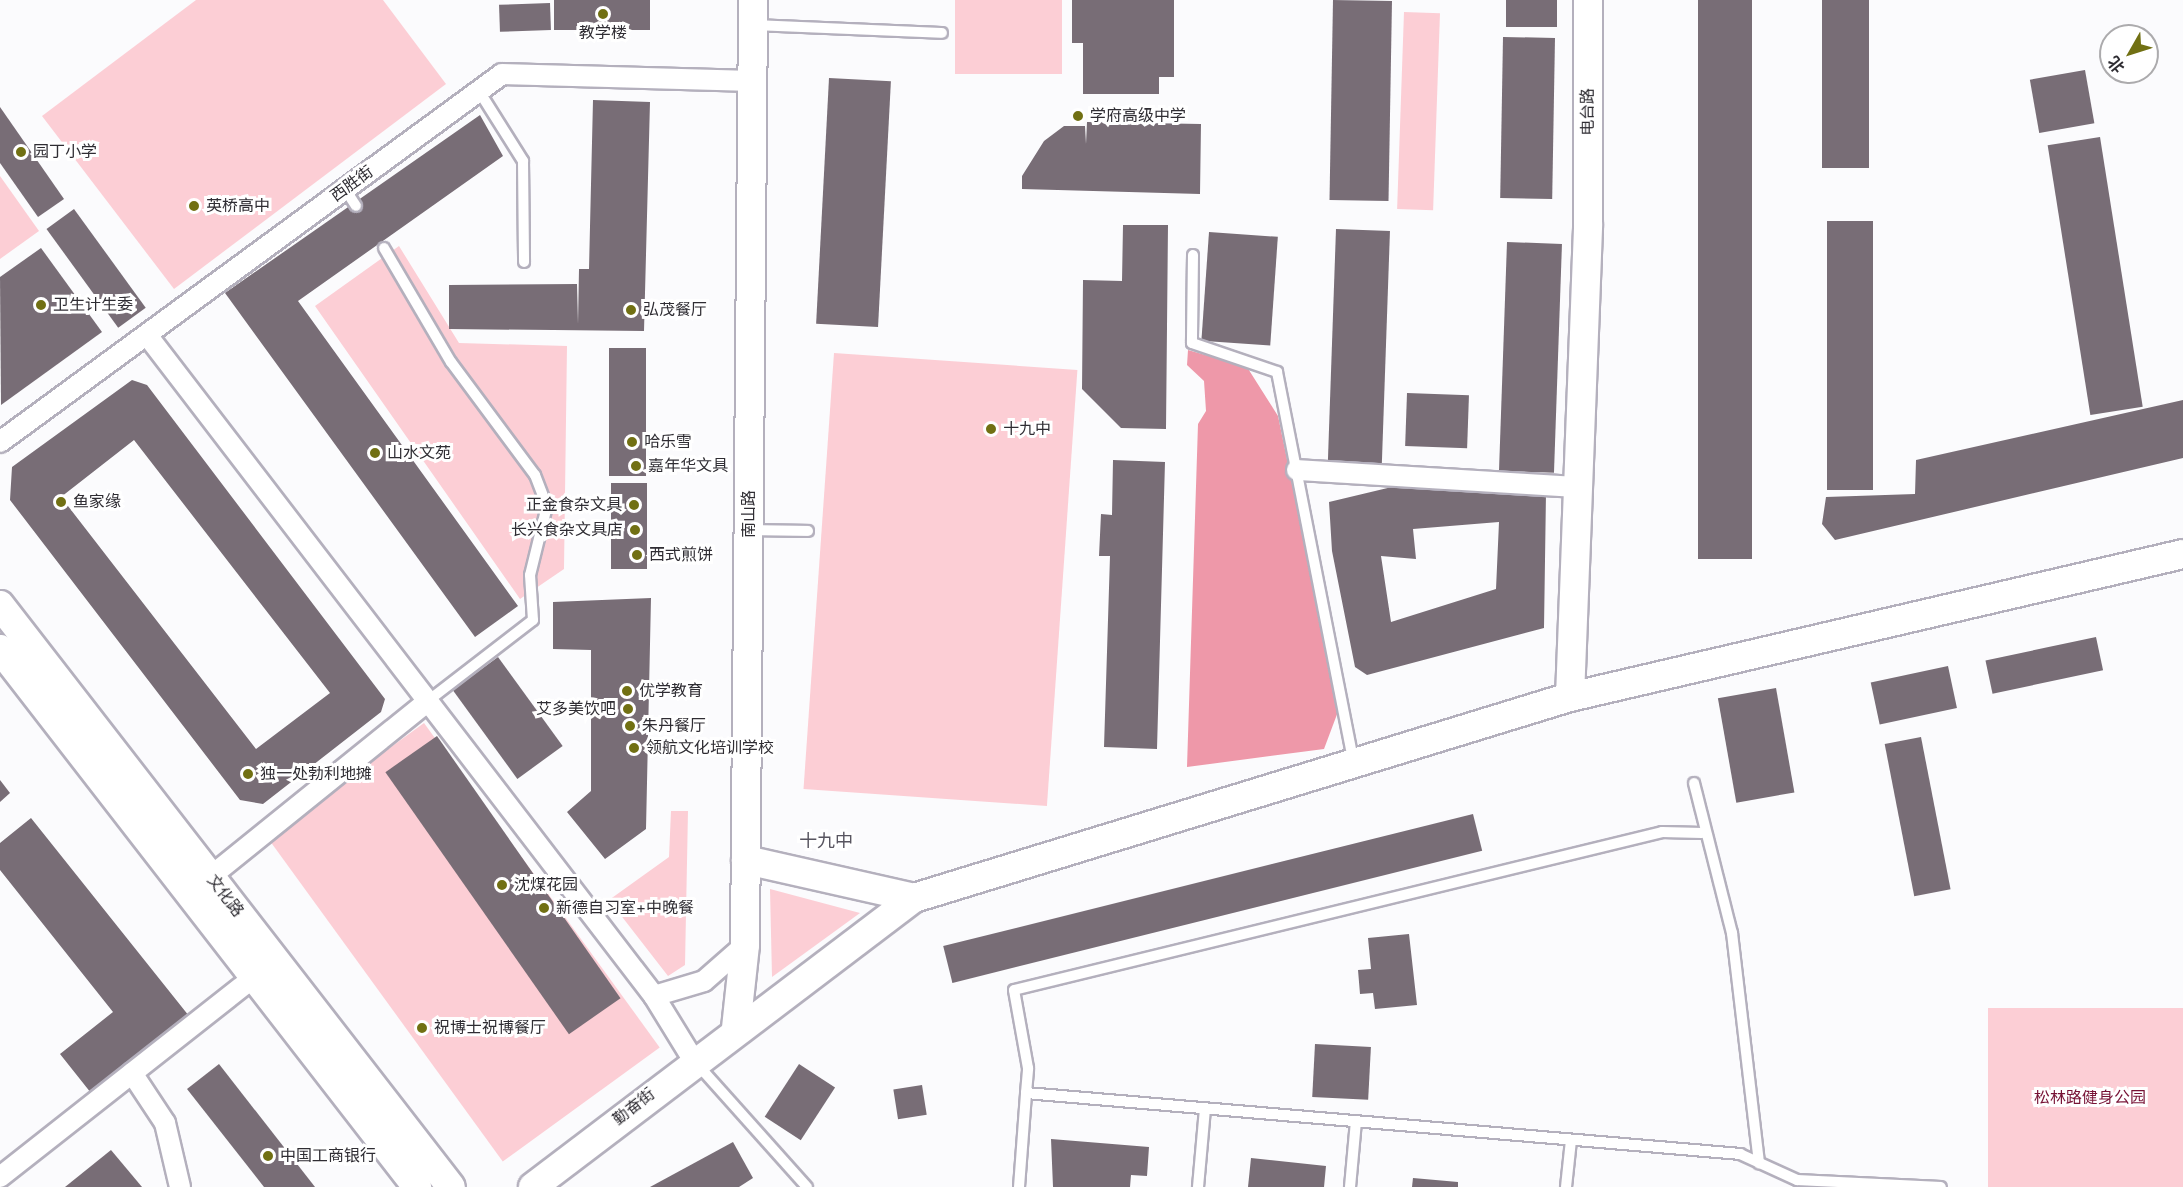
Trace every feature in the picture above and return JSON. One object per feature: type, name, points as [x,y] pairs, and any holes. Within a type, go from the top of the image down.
[{"type":"street","name":"电台路","points":[[1569,697],[1588,224],[1588,0]]},
{"type":"street","name":"南山路","points":[[736,1028],[745,945],[753,13]]},
{"type":"street","name":"西胜街","points":[[0,442],[502,74],[752,81]]},
{"type":"street","points":[[147,335],[654,996],[694,1061]]},
{"type":"street","points":[[1297,470],[1578,487]]},
{"type":"street","points":[[746,860],[914,898],[1569,697],[2183,554]]},
{"type":"street","name":"文化路","points":[[0,606],[451,1187]]},
{"type":"street","name":"文化路","points":[[0,649],[417,1187]]},
{"type":"street","points":[[210,877],[428,701]]},
{"type":"street","name":"勤奋街","points":[[533,1187],[736,1028],[914,898]]},
{"type":"street","points":[[654,996],[704,981],[745,945]]},
{"type":"street","points":[[0,1177],[254,977]]},
{"type":"street","points":[[132,1073],[165,1123],[180,1187]]},
{"type":"lane","points":[[753,13],[942,33]]},
{"type":"lane","points":[[479,91],[523,161],[524,261]]},
{"type":"lane","points":[[345,189],[356,206]]},
{"type":"lane","points":[[384,248],[451,362],[535,475],[547,506],[530,575],[533,620],[428,701]]},
{"type":"lane","points":[[1193,255],[1192,343],[1277,372],[1354,763]]},
{"type":"lane","points":[[748,530],[808,531]]},
{"type":"lane","points":[[1694,783],[1702,833],[1732,933],[1759,1163]]},
{"type":"lane","points":[[1019,1187],[1028,1068],[1014,990],[1662,832],[1702,833]]},
{"type":"lane","points":[[694,1061],[807,1187]]},
{"type":"lane","points":[[1026,1093],[1740,1155],[1807,1184],[1941,1187]]},
{"type":"lane","points":[[1198,1187],[1205,1108]]},
{"type":"lane","points":[[1350,1187],[1356,1121]]},
{"type":"lane","points":[[1566,1187],[1570,1140]]},
{"type":"green space","name":"英桥高中","points":[[196,0],[383,0],[446,84],[174,289],[42,116]]},
{"type":"green space","points":[[955,0],[1062,0],[1062,74],[955,74]]},
{"type":"green space","points":[[1404,12],[1440,13],[1433,210],[1397,209]]},
{"type":"green space","points":[[0,176],[39,231],[0,259]]},
{"type":"green space","points":[[399,246],[459,343],[567,346],[564,569],[520,599],[315,306]]},
{"type":"green space","points":[[834,353],[1077,370],[1047,806],[804,789]]},
{"type":"green space","points":[[424,723],[660,1047],[503,1161],[267,837]]},
{"type":"green space","points":[[671,811],[688,811],[685,965],[668,976],[609,900],[669,857]]},
{"type":"green space","points":[[770,889],[860,913],[772,977]]},
{"type":"green space","name":"松林路健身公园","points":[[1988,1008],[2183,1008],[2183,1187],[1988,1187]]},
{"type":"shaded area","points":[[1188,350],[1247,367],[1278,416],[1339,709],[1324,749],[1187,767],[1198,424],[1206,411],[1204,381],[1187,365]]},
{"type":"building","name":"教学楼","points":[[554,0],[650,0],[650,30],[554,30]]},
{"type":"building","points":[[1072,0],[1174,0],[1174,77],[1159,77],[1159,94],[1083,94],[1083,43],[1072,43]]},
{"type":"building","points":[[1333,0],[1392,1],[1389,201],[1330,200]]},
{"type":"building","points":[[1506,0],[1557,0],[1557,27],[1506,27]]},
{"type":"building","points":[[1698,0],[1752,0],[1752,559],[1698,559]]},
{"type":"building","points":[[1822,0],[1869,0],[1869,168],[1822,168]]},
{"type":"building","points":[[550,3],[551,30],[500,32],[499,5]]},
{"type":"building","points":[[1503,37],[1555,38],[1552,199],[1500,198]]},
{"type":"building","points":[[2085,70],[2094,123],[2039,133],[2030,80]]},
{"type":"building","points":[[829,78],[891,81],[878,327],[816,324]]},
{"type":"building","points":[[593,100],[650,102],[644,331],[449,329],[449,285],[577,284],[578,324],[579,269],[589,269]]},
{"type":"building","points":[[0,107],[64,199],[38,217],[0,163]]},
{"type":"building","name":"山水文苑","points":[[480,115],[503,156],[298,301],[518,606],[475,637],[225,293]]},
{"type":"building","points":[[1087,122],[1201,124],[1200,194],[1022,189],[1022,176],[1044,141],[1064,126],[1085,126],[1086,144]]},
{"type":"building","points":[[2100,137],[2143,407],[2090,415],[2048,145]]},
{"type":"building","points":[[74,209],[146,308],[118,328],[46,229]]},
{"type":"building","points":[[1827,221],[1873,221],[1873,490],[1827,490]]},
{"type":"building","points":[[1123,225],[1168,225],[1166,429],[1121,428],[1082,389],[1083,280],[1122,281]]},
{"type":"building","points":[[1336,229],[1390,231],[1382,465],[1328,463]]},
{"type":"building","points":[[1209,232],[1278,237],[1270,346],[1201,341]]},
{"type":"building","points":[[1507,242],[1562,244],[1554,473],[1499,471]]},
{"type":"building","name":"卫生计生委","points":[[41,248],[102,332],[1,405],[0,277]]},
{"type":"building","points":[[609,348],[646,348],[646,476],[609,476]]},
{"type":"building","points":[[132,380],[147,385],[385,699],[381,712],[263,804],[240,800],[10,500],[12,467]],"holes":[[[134,440],[330,693],[256,749],[61,497]]]},
{"type":"building","points":[[1407,393],[1469,395],[1467,448],[1405,446]]},
{"type":"building","points":[[2183,400],[2183,458],[1835,540],[1822,524],[1826,497],[1915,494],[1916,460]]},
{"type":"building","points":[[1113,460],[1165,462],[1157,749],[1104,747],[1110,556],[1099,556],[1101,514],[1112,515]]},
{"type":"building","points":[[611,483],[647,483],[647,569],[611,569]]},
{"type":"building","points":[[1396,486],[1546,493],[1544,628],[1367,675],[1355,667],[1332,551],[1329,502]],"holes":[[[1499,522],[1496,589],[1391,622],[1381,556],[1416,559],[1413,529]]]},
{"type":"building","points":[[651,598],[646,829],[605,859],[567,812],[591,791],[591,650],[553,649],[553,602]]},
{"type":"building","points":[[2096,637],[2103,670],[1993,694],[1985,660]]},
{"type":"building","points":[[498,657],[563,746],[517,779],[453,690]]},
{"type":"building","points":[[1948,666],[1957,708],[1880,724],[1871,682]]},
{"type":"building","points":[[1776,688],[1794,792],[1736,803],[1718,698]]},
{"type":"building","name":"沈煤花园","points":[[437,736],[621,998],[569,1034],[385,772]]},
{"type":"building","points":[[1921,737],[1951,889],[1914,896],[1885,744]]},
{"type":"building","points":[[0,780],[10,793],[0,802]]},
{"type":"building","points":[[1473,814],[1482,851],[952,983],[943,946]]},
{"type":"building","points":[[31,818],[189,1016],[91,1093],[60,1054],[113,1012],[0,870],[0,843]]},
{"type":"building","points":[[1409,934],[1417,1005],[1375,1009],[1373,993],[1360,994],[1358,970],[1371,969],[1368,938]]},
{"type":"building","points":[[1315,1044],[1371,1047],[1368,1100],[1312,1097]]},
{"type":"building","points":[[219,1064],[315,1187],[264,1187],[187,1089]]},
{"type":"building","points":[[799,1064],[835,1087],[801,1140],[765,1117]]},
{"type":"building","points":[[922,1085],[927,1115],[898,1119],[893,1090]]},
{"type":"building","points":[[1051,1139],[1149,1147],[1147,1176],[1131,1175],[1130,1187],[1053,1187]]},
{"type":"building","points":[[733,1142],[753,1178],[739,1187],[650,1187]]},
{"type":"building","points":[[111,1150],[142,1187],[65,1187]]},
{"type":"building","points":[[1251,1158],[1326,1166],[1324,1187],[1248,1187]]},
{"type":"building","points":[[1413,1178],[1458,1182],[1458,1187],[1412,1187]]},
{"type":"place","name":"教学楼","points":[[603,14]]},
{"type":"place","name":"学府高级中学","points":[[1078,116]]},
{"type":"place","name":"园丁小学","points":[[21,152]]},
{"type":"place","name":"英桥高中","points":[[194,206]]},
{"type":"place","name":"卫生计生委","points":[[41,305]]},
{"type":"place","name":"弘茂餐厅","points":[[631,310]]},
{"type":"place","name":"十九中","points":[[991,429]]},
{"type":"place","name":"哈乐雪","points":[[632,442]]},
{"type":"place","name":"山水文苑","points":[[375,453]]},
{"type":"place","name":"嘉年华文具","points":[[636,466]]},
{"type":"place","name":"鱼家缘","points":[[61,502]]},
{"type":"place","name":"正金食杂文具","points":[[634,505]]},
{"type":"place","name":"长兴食杂文具店","points":[[635,530]]},
{"type":"place","name":"西式煎饼","points":[[637,555]]},
{"type":"place","name":"优学教育","points":[[627,691]]},
{"type":"place","name":"艾多美饮吧","points":[[628,709]]},
{"type":"place","name":"朱丹餐厅","points":[[630,726]]},
{"type":"place","name":"领航文化培训学校","points":[[634,748]]},
{"type":"place","name":"独一处勃利地摊","points":[[248,774]]},
{"type":"place","name":"沈煤花园","points":[[502,885]]},
{"type":"place","name":"新德自习室+中晚餐","points":[[544,908]]},
{"type":"place","name":"祝博士祝博餐厅","points":[[422,1028]]},
{"type":"place","name":"中国工商银行","points":[[268,1156]]},
{"type":"district","name":"十九中","points":[[826,841]]}]
